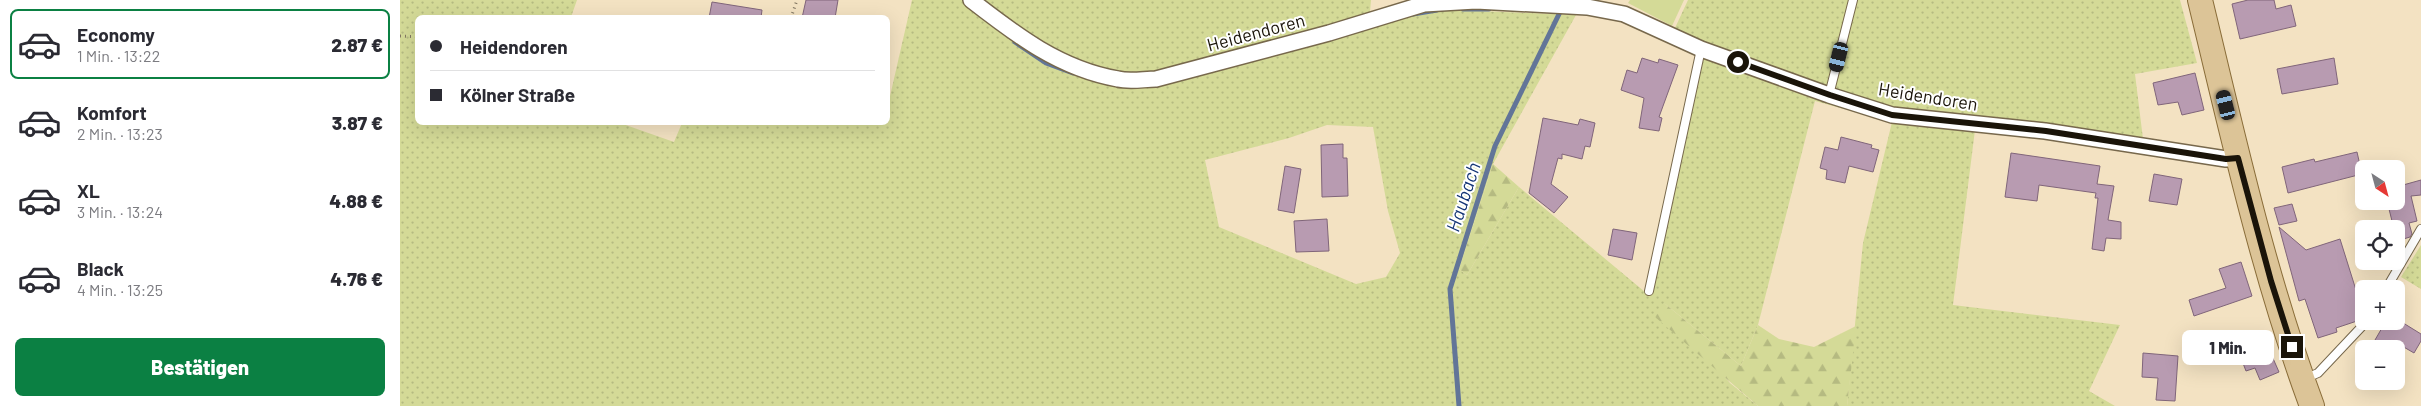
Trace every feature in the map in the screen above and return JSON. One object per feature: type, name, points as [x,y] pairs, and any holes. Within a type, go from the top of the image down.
[{"type":"main road","points":[[2200,0],[2238,158],[2271,281],[2312,406]]},
{"type":"street","name":"Heidendoren","points":[[971,0],[1025,42],[1062,63],[1118,80],[1156,79],[1329,33],[1424,4],[1476,1],[1587,3],[1624,14],[1701,49],[1892,115],[2046,131],[2226,159],[2238,158]]},
{"type":"lane","points":[[1830,95],[1853,0]]},
{"type":"lane","points":[[1649,291],[1701,49]]},
{"type":"lane","points":[[2391,280],[2421,230]]},
{"type":"lane","points":[[2302,380],[2318,373],[2359,330]]},
{"type":"path","points":[[793,15],[797,0]]},
{"type":"path","points":[[400,36],[415,37]]},
{"type":"green space","points":[[400,0],[577,0],[572,15],[415,15],[415,125],[626,125],[674,142],[681,125],[890,125],[890,96],[912,0],[1371,0],[1370,12],[1377,26],[1433,9],[1576,15],[1493,164],[1459,269],[1467,275],[1519,187],[1645,292],[1700,50],[1675,28],[1688,0],[2180,0],[2197,63],[2135,74],[2143,139],[2052,127],[2049,139],[1975,130],[1953,305],[2120,325],[2089,391],[2115,406],[1847,406],[1863,243],[1892,122],[1815,101],[1758,325],[1741,366],[1664,303],[1730,383],[1758,406],[400,406]],"holes":[[[1327,125],[1373,127],[1388,211],[1400,253],[1386,277],[1356,284],[1219,227],[1205,160],[1289,138]]]},
{"type":"green space","points":[[1630,0],[1684,0],[1672,26],[1628,3]]},
{"type":"green space","points":[[1493,164],[1519,187],[1467,275],[1459,269]]},
{"type":"green space","points":[[2421,245],[2421,289],[2401,277]]},
{"type":"green space","points":[[1664,303],[1741,366],[1758,325],[1779,339],[1814,347],[1856,326],[1847,406],[1758,406],[1654,316]]},
{"type":"building","points":[[806,0],[838,0],[836,15],[803,15]]},
{"type":"building","points":[[2248,0],[2274,0],[2276,9],[2291,5],[2296,26],[2240,39],[2232,4]]},
{"type":"building","points":[[712,2],[762,10],[761,15],[710,15]]},
{"type":"building","points":[[1642,58],[1658,63],[1659,59],[1678,65],[1659,117],[1662,118],[1659,131],[1639,128],[1644,98],[1621,90],[1627,70],[1637,73]]},
{"type":"building","points":[[2334,58],[2338,84],[2282,94],[2277,69]]},
{"type":"building","points":[[2195,73],[2204,110],[2182,115],[2178,102],[2158,105],[2153,83]]},
{"type":"building","points":[[1543,118],[1578,125],[1580,119],[1595,123],[1590,147],[1585,146],[1582,159],[1562,154],[1562,159],[1558,158],[1551,184],[1568,197],[1554,213],[1529,193]]},
{"type":"building","points":[[1841,137],[1872,145],[1871,148],[1879,150],[1873,172],[1849,166],[1845,183],[1826,179],[1827,170],[1820,168],[1825,147],[1838,150]]},
{"type":"building","points":[[1343,144],[1343,158],[1347,158],[1348,196],[1322,197],[1321,145]]},
{"type":"building","points":[[2357,152],[2359,160],[2355,160],[2355,176],[2288,193],[2282,167],[2314,159],[2315,162]]},
{"type":"building","points":[[2011,153],[2100,166],[2097,184],[2114,186],[2108,220],[2121,222],[2121,239],[2106,238],[2104,251],[2092,249],[2098,198],[2095,198],[2096,193],[2039,185],[2037,201],[2005,197]]},
{"type":"building","points":[[1285,166],[1301,169],[1294,213],[1278,210]]},
{"type":"building","points":[[2154,174],[2182,179],[2177,205],[2149,201]]},
{"type":"building","points":[[2421,180],[2421,195],[2411,196],[2417,221],[2409,223],[2412,234],[2405,239],[2405,220],[2392,220],[2389,210],[2405,210],[2405,184]]},
{"type":"building","points":[[2292,204],[2297,221],[2279,225],[2274,208]]},
{"type":"building","points":[[1327,219],[1329,251],[1296,252],[1294,221]]},
{"type":"building","points":[[2279,227],[2306,250],[2340,239],[2355,287],[2355,322],[2336,328],[2337,332],[2318,338],[2305,299],[2299,301]]},
{"type":"building","points":[[1613,229],[1637,233],[1632,260],[1608,255]]},
{"type":"building","points":[[2241,262],[2252,296],[2194,316],[2189,300],[2226,288],[2219,269]]},
{"type":"building","points":[[2405,324],[2421,334],[2421,341],[2414,353],[2405,348],[2405,340],[2375,340],[2381,330],[2405,330]]},
{"type":"building","points":[[2268,347],[2279,372],[2260,380],[2255,368],[2246,371],[2241,358]]},
{"type":"building","points":[[2143,353],[2178,356],[2175,401],[2156,400],[2158,378],[2142,377]]},
{"type":"waterway","points":[[1463,9],[1489,9]]},
{"type":"waterway","points":[[1413,14],[1437,10]]},
{"type":"waterway","name":"Haubach","points":[[1459,406],[1450,289],[1495,146],[1561,10]]},
{"type":"waterway","points":[[1015,42],[1046,63],[1073,73]]},
{"type":"route","points":[[1738,62],[1892,115],[2046,131],[2226,159],[2238,158],[2271,281],[2292,347]]}]
